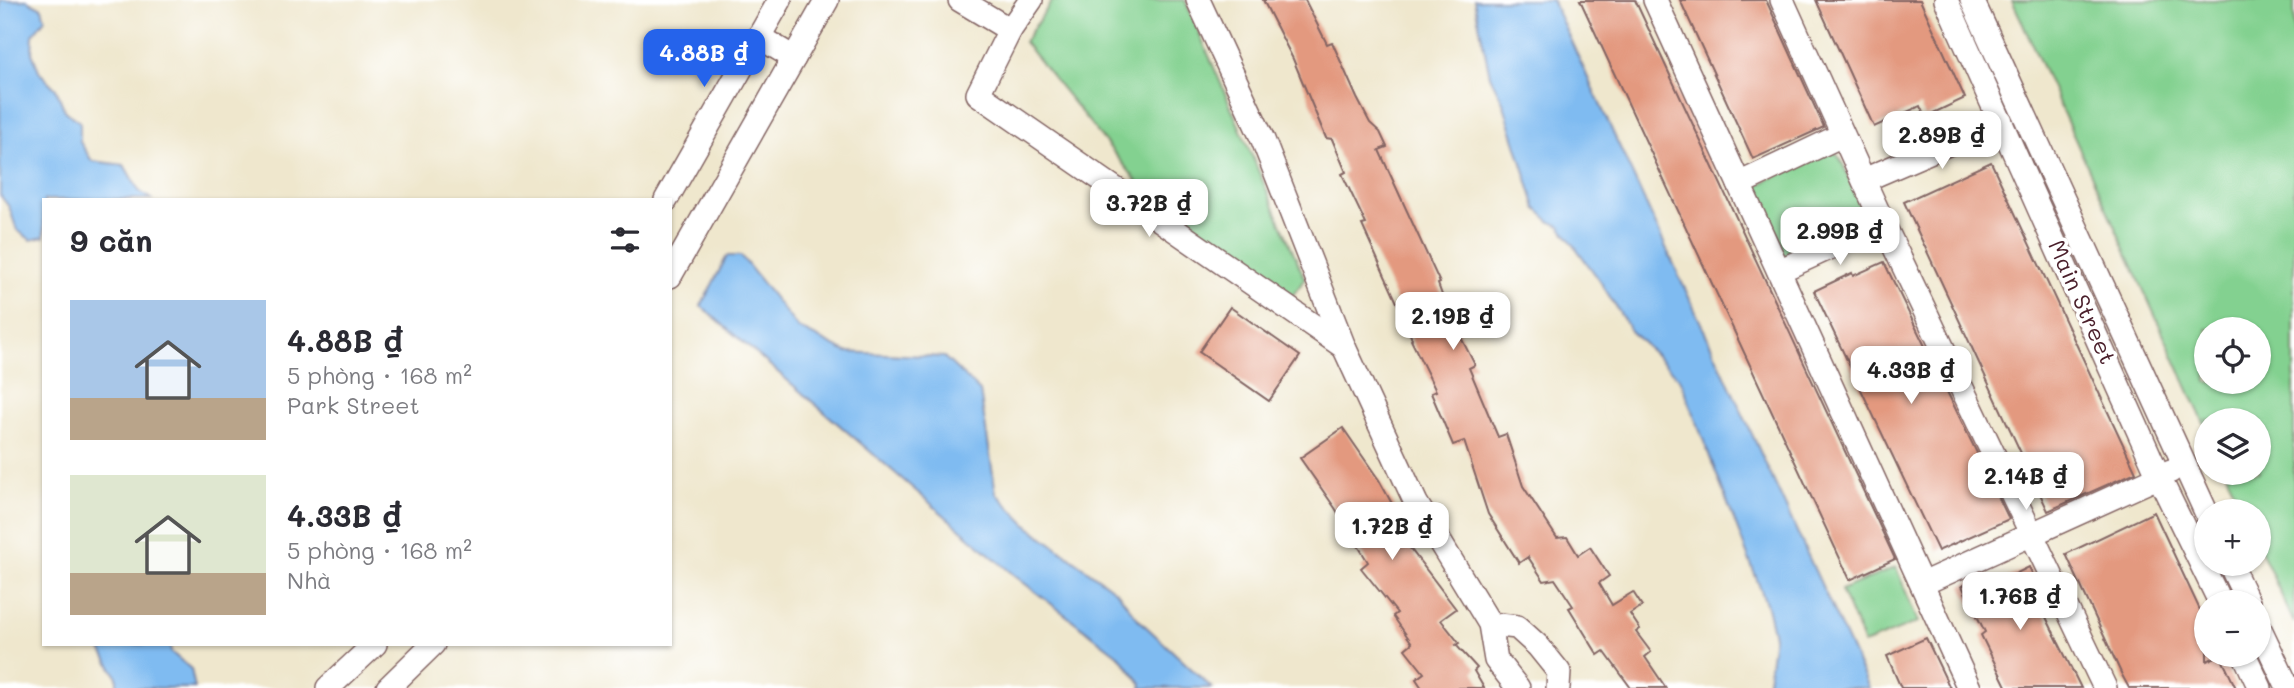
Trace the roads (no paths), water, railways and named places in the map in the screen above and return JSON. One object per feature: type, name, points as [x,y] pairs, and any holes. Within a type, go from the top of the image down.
[{"type":"street","points":[[667,198],[780,0]]},
{"type":"street","points":[[672,272],[827,0]]},
{"type":"street","points":[[960,0],[1010,30]]},
{"type":"street","points":[[1031,0],[1010,30],[978,94],[1344,347]]},
{"type":"street","points":[[1198,0],[1263,140],[1344,347],[1416,503],[1490,624],[1496,660],[1518,688]]},
{"type":"street","points":[[1656,0],[1969,688]]},
{"type":"street","points":[[1782,0],[1883,223],[2105,688]]},
{"type":"street","name":"Main Street","points":[[1946,0],[2001,121],[2154,479],[2214,590]]},
{"type":"street","name":"Main Street","points":[[1972,0],[2201,499]]},
{"type":"street","points":[[759,37],[794,58]]},
{"type":"street","points":[[1864,180],[2001,121]]},
{"type":"street","points":[[1739,184],[1842,135]]},
{"type":"street","points":[[1779,271],[1883,223]]},
{"type":"street","points":[[1922,584],[2186,464]]},
{"type":"street","points":[[1490,624],[1517,626],[1559,672],[1558,688]]},
{"type":"street","points":[[328,688],[373,646]]},
{"type":"street","points":[[388,688],[431,646]]},
{"type":"street","points":[[2271,652],[2288,688]]},
{"type":"street","points":[[2250,667],[2260,688]]},
{"type":"water","points":[[0,0],[27,0],[42,8],[45,19],[33,35],[32,53],[40,73],[56,89],[65,111],[80,122],[80,142],[92,161],[124,165],[139,191],[150,198],[42,198],[42,237],[31,240],[17,230],[9,207],[0,195]]},
{"type":"water","points":[[1474,0],[1552,0],[1869,688],[1767,688],[1774,636],[1767,606],[1680,379],[1631,331],[1600,281],[1560,226],[1551,222],[1536,208],[1503,102],[1490,76]]},
{"type":"water","points":[[727,256],[741,256],[798,328],[846,352],[944,357],[980,391],[996,493],[1028,526],[1117,592],[1139,620],[1212,688],[1141,688],[1142,684],[1119,656],[1015,576],[701,306]]},
{"type":"water","points":[[99,646],[170,646],[171,652],[191,669],[195,688],[117,688],[117,677]]}]
